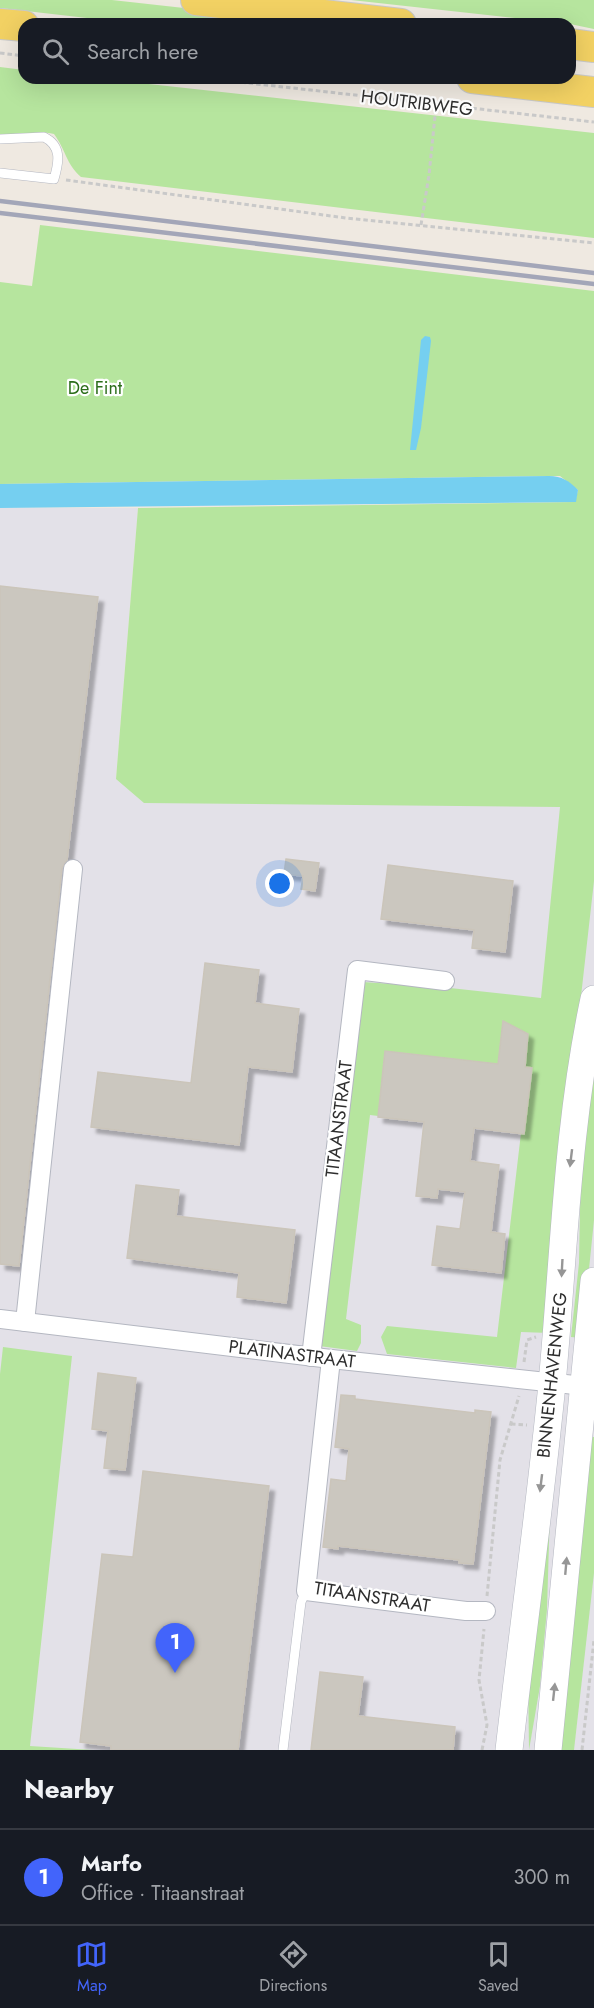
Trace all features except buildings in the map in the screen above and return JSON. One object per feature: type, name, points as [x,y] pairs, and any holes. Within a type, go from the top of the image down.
[{"type":"main road","points":[[196,0],[349,18]]},
{"type":"main road","points":[[0,24],[18,26]]},
{"type":"main road","points":[[576,45],[594,47]]},
{"type":"main road","name":"HOUTRIBWEG","points":[[524,84],[594,92]]},
{"type":"main road","name":"BINNENHAVENWEG","points":[[509,1750],[552,1383],[565,1209],[583,1050],[594,999]]},
{"type":"main road","name":"BINNENHAVENWEG","points":[[548,1750],[589,1387],[594,1281]]},
{"type":"street","points":[[26,1322],[73,869]]},
{"type":"street","name":"TITAANSTRAAT","points":[[311,1356],[357,970],[445,981]]},
{"type":"street","name":"PLATINASTRAAT","points":[[0,1319],[589,1387]]},
{"type":"street","name":"TITAANSTRAAT","points":[[331,1359],[306,1591],[466,1611],[486,1611]]},
{"type":"lane","points":[[0,139],[12,141],[38,136],[51,140],[57,146],[58,154],[54,179],[0,173]]},
{"type":"lane","points":[[283,1750],[301,1602],[306,1591]]},
{"type":"path","points":[[0,53],[18,55]]},
{"type":"path","name":"HOUTRIBWEG","points":[[254,84],[594,122]]},
{"type":"path","points":[[421,225],[436,106]]},
{"type":"path","points":[[54,179],[421,225],[594,243]]},
{"type":"path","name":"BINNENHAVENWEG","points":[[482,1750],[487,1725],[479,1680],[500,1460],[521,1379],[526,1342],[529,1338],[535,1337]]},
{"type":"path","points":[[511,1424],[532,1426]]},
{"type":"path","points":[[582,1750],[594,1640]]},
{"type":"shaded area","points":[[0,508],[138,508],[116,778],[594,795],[594,1750],[0,1750]]},
{"type":"green space","points":[[0,0],[112,0],[274,18],[87,18],[0,8]]},
{"type":"green space","points":[[351,0],[594,0],[594,29],[576,25],[576,18],[515,18]]},
{"type":"green space","points":[[0,67],[18,69],[18,84],[149,84],[594,133],[594,238],[81,177],[72,167],[54,134],[0,135]]},
{"type":"green space","name":"De Fint","points":[[40,225],[594,291],[594,881],[562,1165],[549,1333],[521,1332],[516,1368],[387,1354],[381,1337],[387,1326],[497,1337],[521,1133],[370,1115],[346,1319],[361,1325],[361,1343],[357,1351],[319,1346],[363,982],[450,988],[541,998],[560,807],[144,803],[116,779],[138,508],[575,502],[578,490],[560,476],[0,484],[0,282],[32,286]]},
{"type":"green space","points":[[594,1059],[594,1220],[582,1338],[571,1337],[579,1263],[581,1156]]},
{"type":"green space","points":[[3,1347],[72,1356],[30,1746],[93,1750],[0,1750],[0,1374]]},
{"type":"green space","points":[[587,1437],[594,1437],[594,1573],[574,1750],[554,1750]]},
{"type":"green space","points":[[550,1511],[547,1609],[540,1686],[529,1750],[528,1672]]},
{"type":"water","points":[[425,336],[430,337],[431,341],[421,428],[416,450],[410,450],[421,340]]},
{"type":"water","points":[[554,476],[562,478],[578,490],[576,502],[0,508],[0,484]]},
{"type":"railway","points":[[0,201],[594,273]]},
{"type":"railway","points":[[0,213],[594,284]]},
{"type":"place","name":"Marfo","points":[[175,1673]]}]
